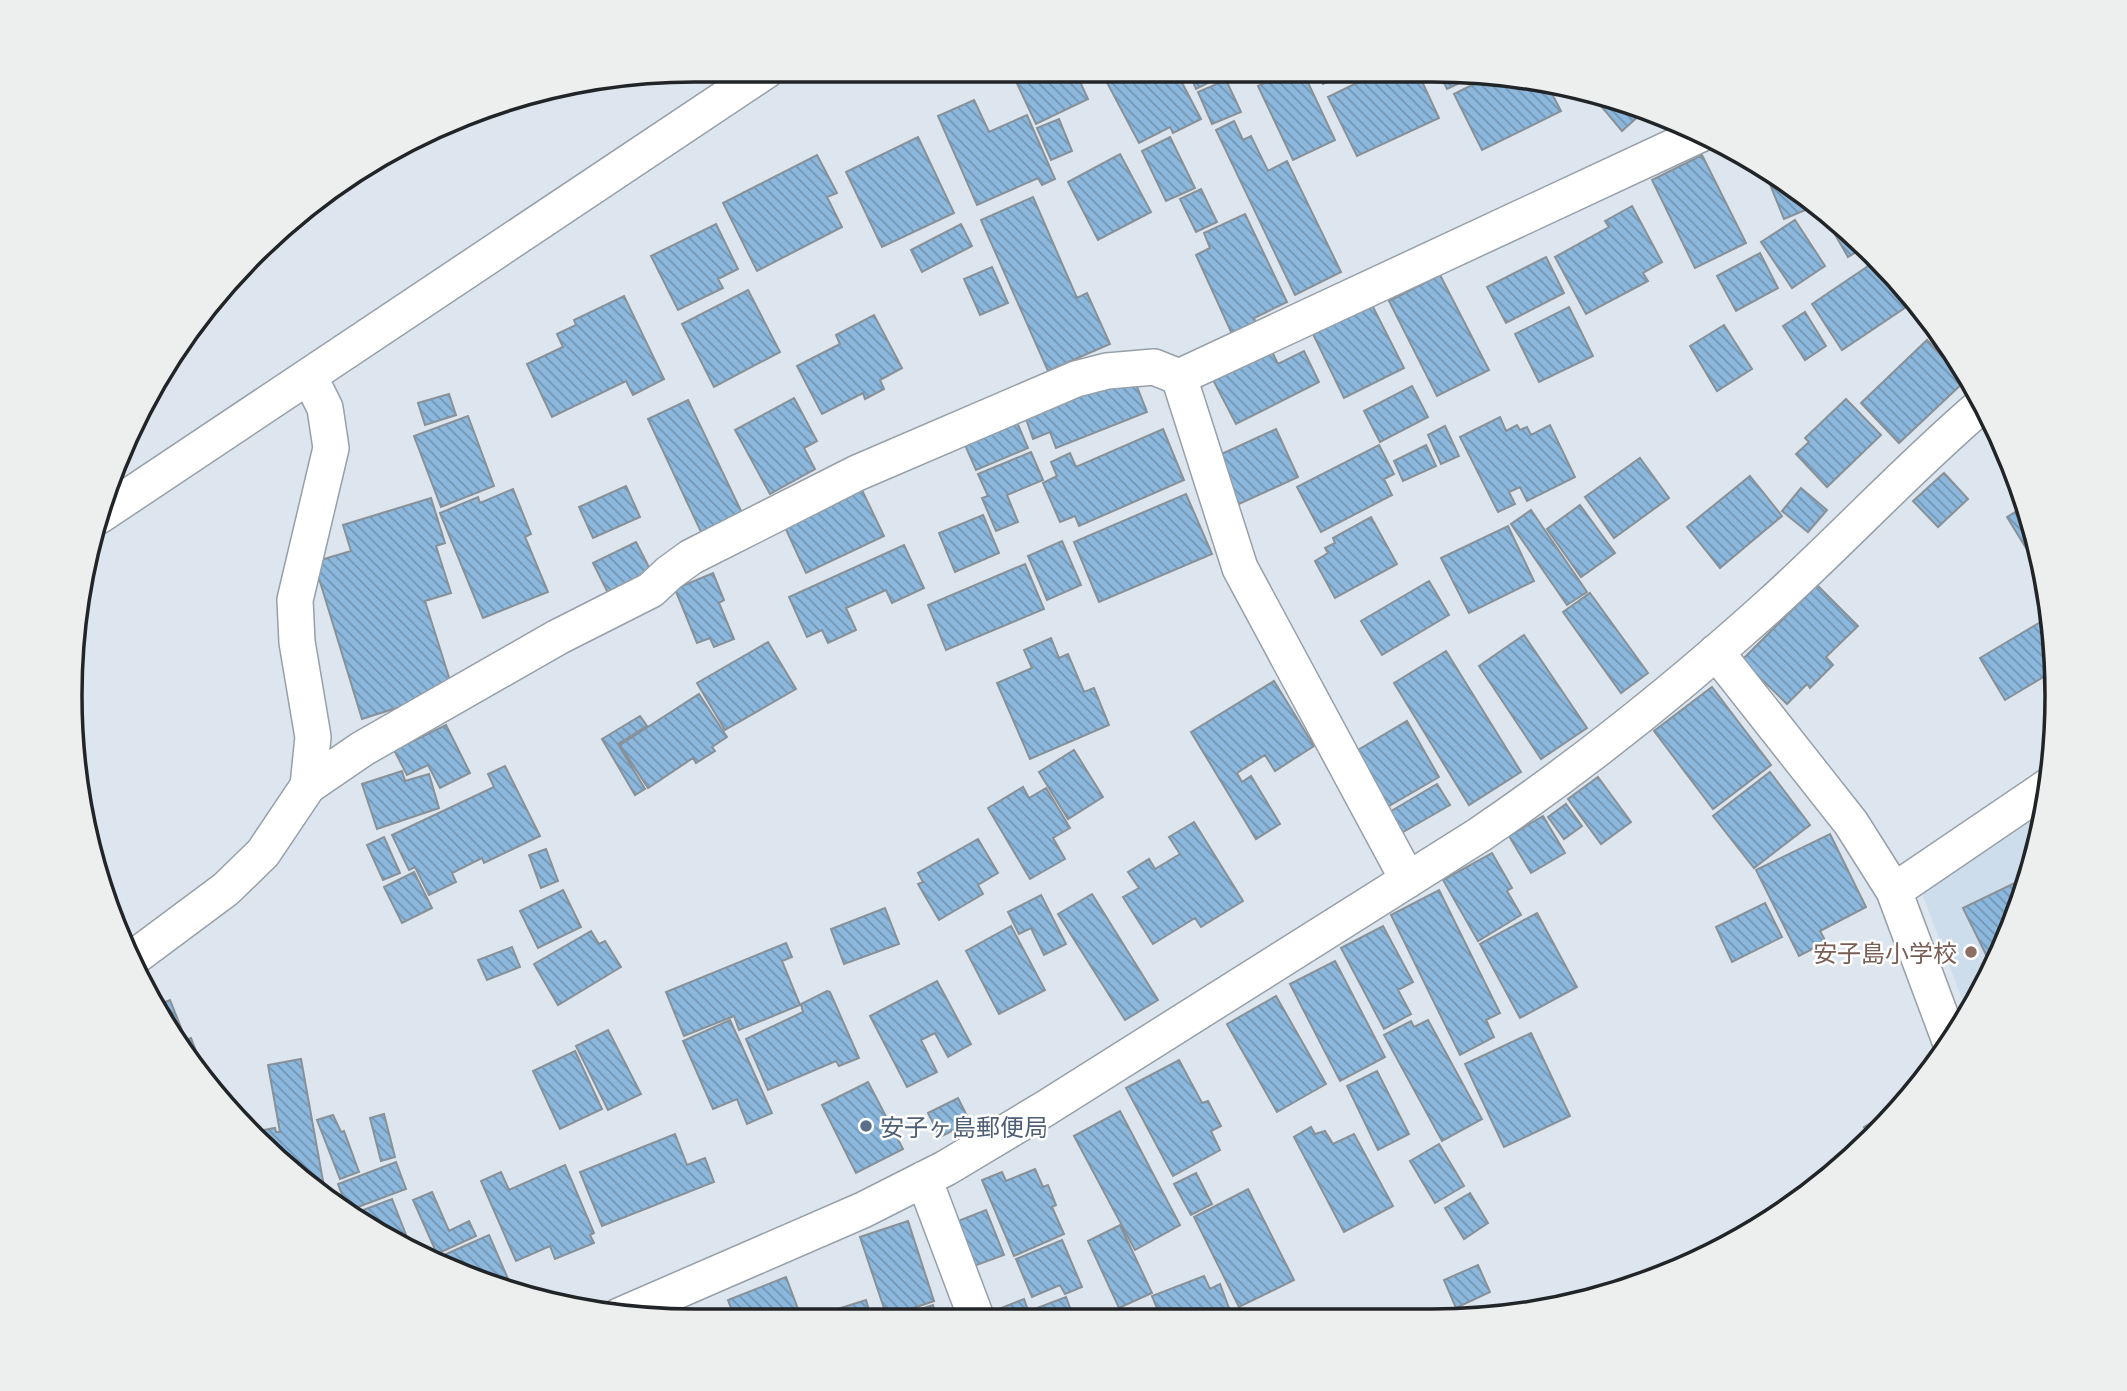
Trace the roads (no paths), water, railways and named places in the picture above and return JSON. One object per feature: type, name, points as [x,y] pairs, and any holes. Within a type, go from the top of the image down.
[{"type":"street","points":[[112,507],[750,82]]},
{"type":"street","points":[[139,954],[226,889],[263,853],[308,786],[362,749],[558,638],[651,590],[691,557],[857,473],[1076,379],[1107,371],[1154,367],[1180,377],[1690,139]]},
{"type":"street","points":[[308,786],[313,737],[297,642],[295,600],[331,448],[325,408],[309,376]]},
{"type":"street","points":[[1180,377],[1240,568],[1408,880]]},
{"type":"street","points":[[642,1306],[863,1210],[946,1168],[1408,880],[1546,789],[1638,719],[1772,603],[1945,436],[1975,411]]},
{"type":"street","points":[[1716,652],[1851,823],[1894,891],[1946,1029]]},
{"type":"street","points":[[1894,891],[2037,794]]},
{"type":"street","points":[[923,1180],[973,1309]]},
{"type":"place","name":"安子島小学校","points":[[1971,952]]},
{"type":"place","name":"安子ヶ島郵便局","points":[[866,1126]]}]
